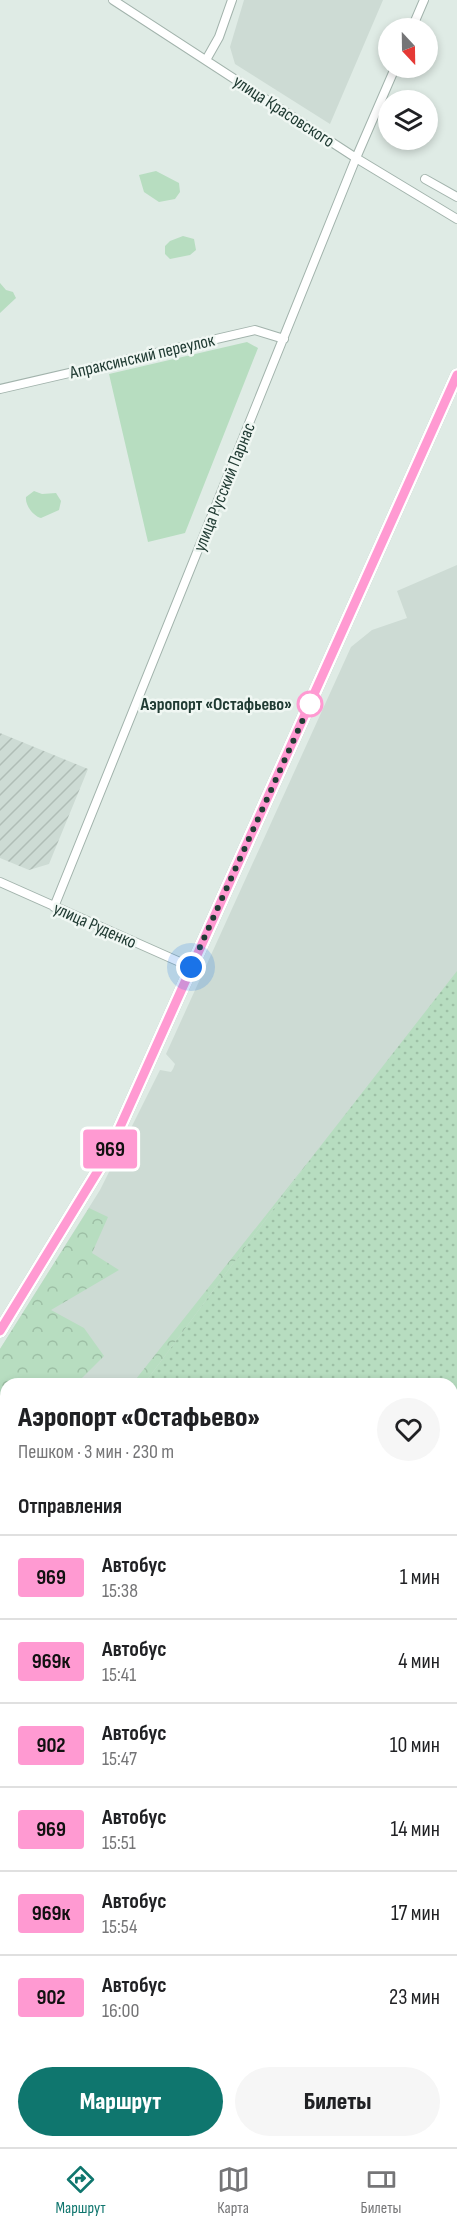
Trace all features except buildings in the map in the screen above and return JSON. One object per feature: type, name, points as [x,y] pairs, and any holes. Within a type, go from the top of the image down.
[{"type":"street","name":"улица Красовского","points":[[113,0],[356,158],[457,219]]},
{"type":"street","points":[[206,60],[219,37],[232,0]]},
{"type":"street","points":[[416,18],[424,0]]},
{"type":"street","name":"улица Русский Парнас","points":[[54,907],[356,158],[392,78]]},
{"type":"street","points":[[425,180],[457,197]]},
{"type":"street","name":"Апраксинский переулок","points":[[0,389],[255,330],[284,339]]},
{"type":"street","points":[[0,1331],[107,1156],[457,375]]},
{"type":"street","name":"улица Руденко","points":[[0,882],[191,967]]},
{"type":"shaded area","points":[[244,0],[383,0],[330,124],[235,64],[230,47]]},
{"type":"shaded area","points":[[457,565],[457,1378],[0,1378],[0,1349],[100,1190],[160,1070],[171,1072],[173,1069],[175,1064],[166,1054],[351,647],[372,630],[407,618],[397,591]]},
{"type":"shaded area","points":[[0,733],[88,769],[49,864],[29,870],[0,858]]},
{"type":"green space","points":[[156,171],[179,183],[180,192],[175,199],[159,202],[144,192],[139,175]]},
{"type":"green space","points":[[183,236],[194,239],[196,250],[190,255],[170,259],[165,254],[165,246],[170,241]]},
{"type":"green space","points":[[0,283],[6,290],[13,292],[16,298],[0,313]]},
{"type":"green space","points":[[247,342],[258,348],[185,533],[148,542],[109,374]]},
{"type":"green space","points":[[34,491],[42,494],[56,493],[61,501],[59,510],[41,518],[32,513],[26,497]]},
{"type":"green space","points":[[457,971],[457,1378],[148,1378],[312,1157]]},
{"type":"green space","points":[[312,1157],[148,1378],[137,1378]]},
{"type":"green space","points":[[89,1208],[108,1217],[92,1253],[119,1270],[51,1310],[84,1328],[104,1356],[82,1378],[0,1378],[0,1349]]},
{"type":"bus line","name":"969","points":[[0,1331],[107,1156],[457,375]]},
{"type":"place","name":"Аэропорт «Остафьево»","points":[[310,704]]},
{"type":"route","points":[[191,967],[310,704]]}]
